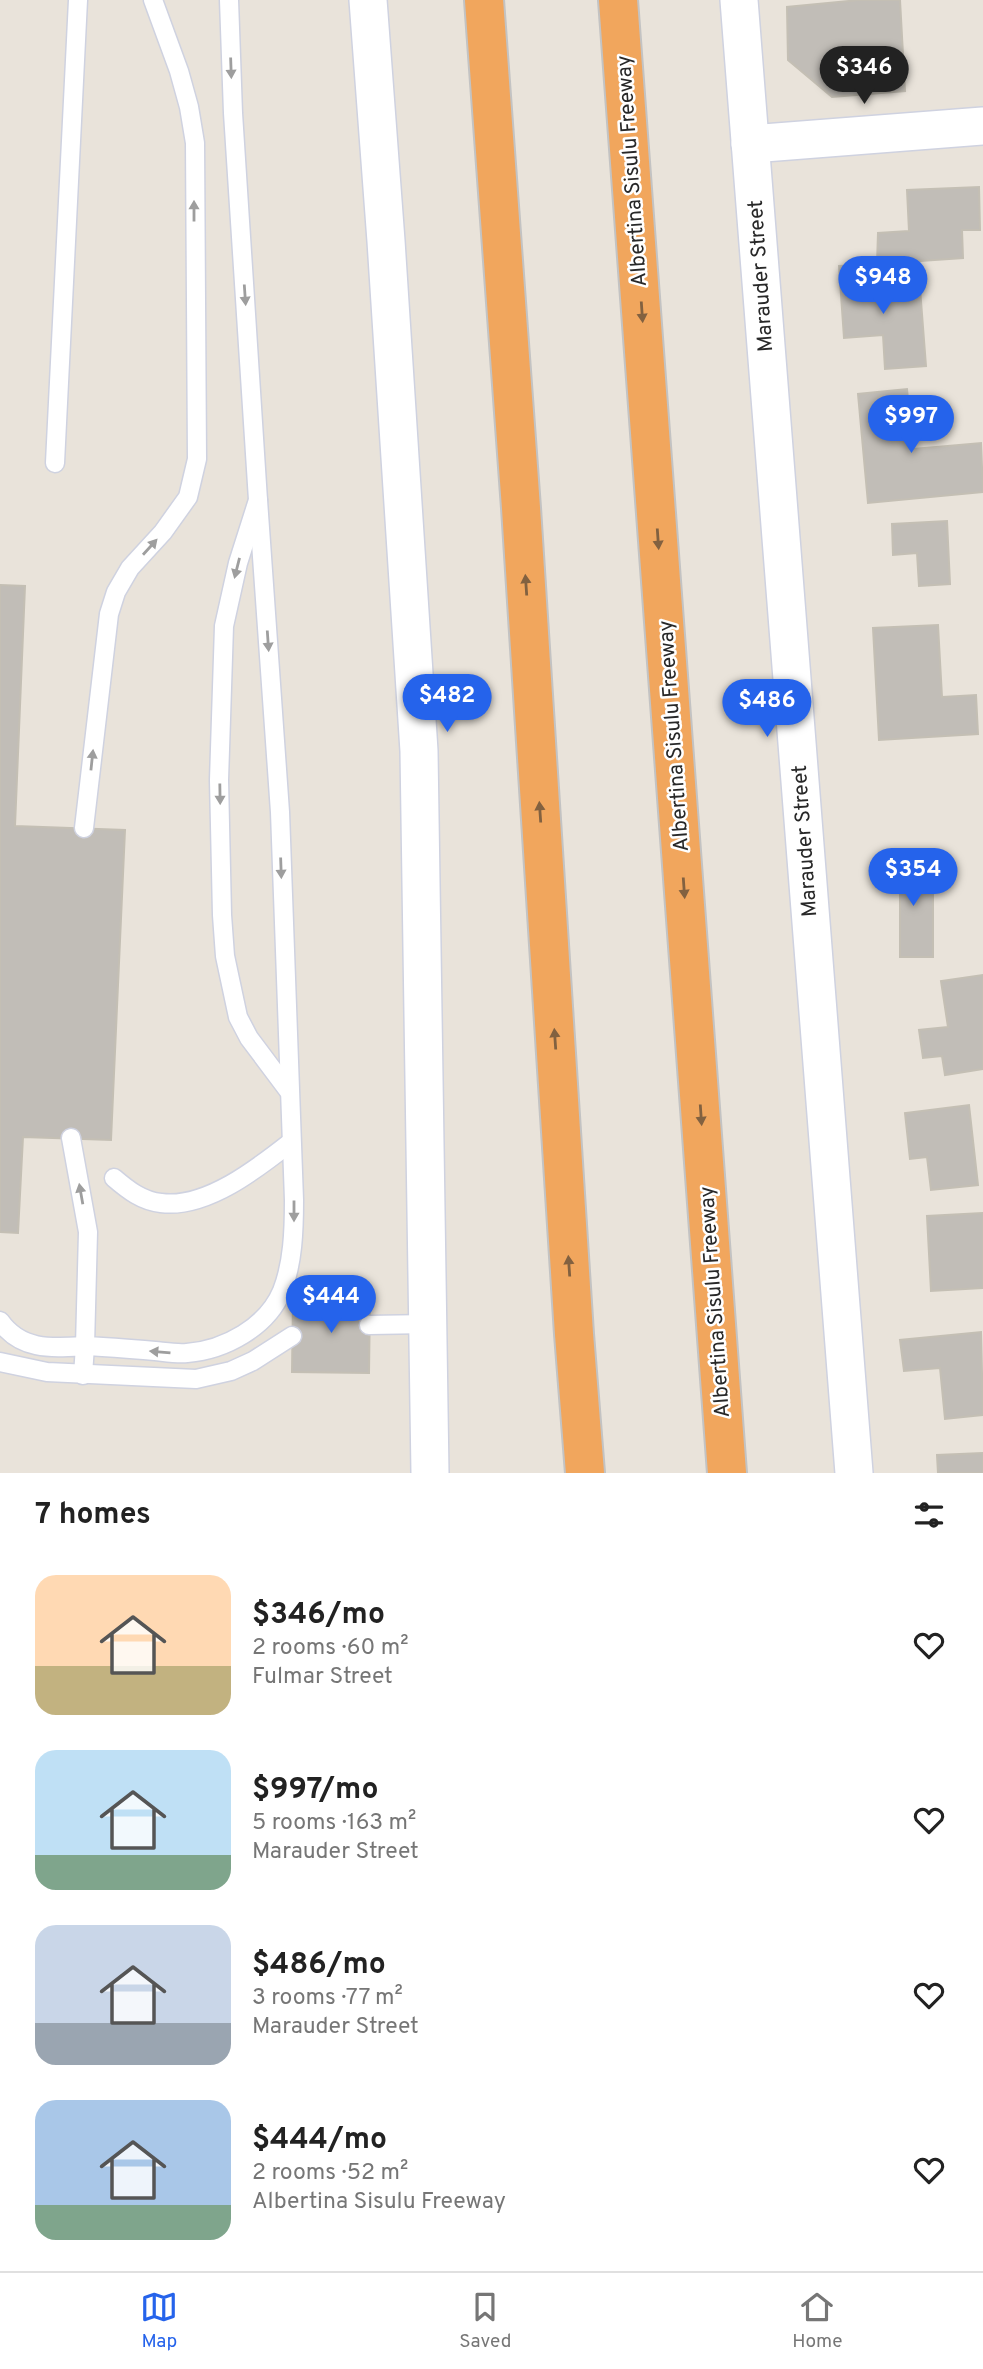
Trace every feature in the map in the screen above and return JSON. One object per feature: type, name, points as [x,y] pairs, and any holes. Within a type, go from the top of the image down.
[{"type":"highway","points":[[484,0],[521,508],[584,1473]]},
{"type":"highway","name":"Albertina Sisulu Freeway","points":[[618,0],[727,1473]]},
{"type":"highway","points":[[570,1473],[574,1334]]},
{"type":"street","points":[[368,0],[419,751],[430,1473]]},
{"type":"street","name":"Marauder Street","points":[[739,0],[853,1473]]},
{"type":"street","points":[[750,144],[983,126]]},
{"type":"lane","points":[[55,463],[78,0]]},
{"type":"lane","points":[[84,828],[109,614],[116,592],[130,568],[163,532],[188,497],[197,459],[195,143],[183,83],[153,0]]},
{"type":"lane","points":[[0,1321],[8,1333],[30,1345],[49,1348],[85,1346],[185,1354],[209,1350],[235,1340],[270,1311],[282,1290],[294,1236],[280,812],[233,113],[229,0]]},
{"type":"lane","points":[[258,500],[238,564],[224,626],[219,780],[222,915],[225,956],[238,1017],[249,1038],[288,1090]]},
{"type":"lane","points":[[71,1138],[88,1233],[83,1375]]},
{"type":"lane","points":[[114,1178],[144,1199],[163,1204],[186,1202],[213,1194],[265,1163],[291,1142]]},
{"type":"lane","points":[[369,1325],[429,1324]]},
{"type":"lane","points":[[0,1362],[36,1370],[83,1375],[173,1379],[214,1376],[253,1361],[292,1336]]},
{"type":"building","points":[[859,0],[900,0],[905,91],[832,97],[788,60],[787,7]]},
{"type":"building","points":[[979,187],[980,230],[962,230],[963,258],[877,264],[878,233],[909,231],[907,190]]},
{"type":"building","points":[[877,264],[879,291],[920,288],[926,366],[885,369],[883,335],[844,338],[839,266]]},
{"type":"building","points":[[907,389],[913,449],[981,443],[983,492],[868,503],[858,394]]},
{"type":"building","points":[[947,521],[950,584],[919,586],[917,553],[893,555],[892,524]]},
{"type":"building","points":[[0,585],[25,586],[15,826],[125,830],[111,1140],[23,1137],[18,1233],[0,1232]]},
{"type":"building","points":[[938,625],[942,697],[976,695],[978,734],[879,740],[873,628]]},
{"type":"building","points":[[878,868],[933,868],[933,957],[900,957],[900,886],[878,886]]},
{"type":"building","points":[[983,975],[983,1069],[945,1075],[942,1056],[923,1058],[919,1030],[948,1027],[941,981]]},
{"type":"building","points":[[969,1105],[978,1185],[931,1190],[927,1157],[910,1159],[905,1113]]},
{"type":"building","points":[[983,1213],[983,1288],[931,1291],[927,1216]]},
{"type":"building","points":[[293,1298],[370,1298],[369,1373],[292,1372]]},
{"type":"building","points":[[981,1332],[983,1415],[945,1419],[940,1368],[904,1371],[900,1340]]},
{"type":"building","points":[[983,1453],[983,1473],[938,1473],[937,1455]]}]
